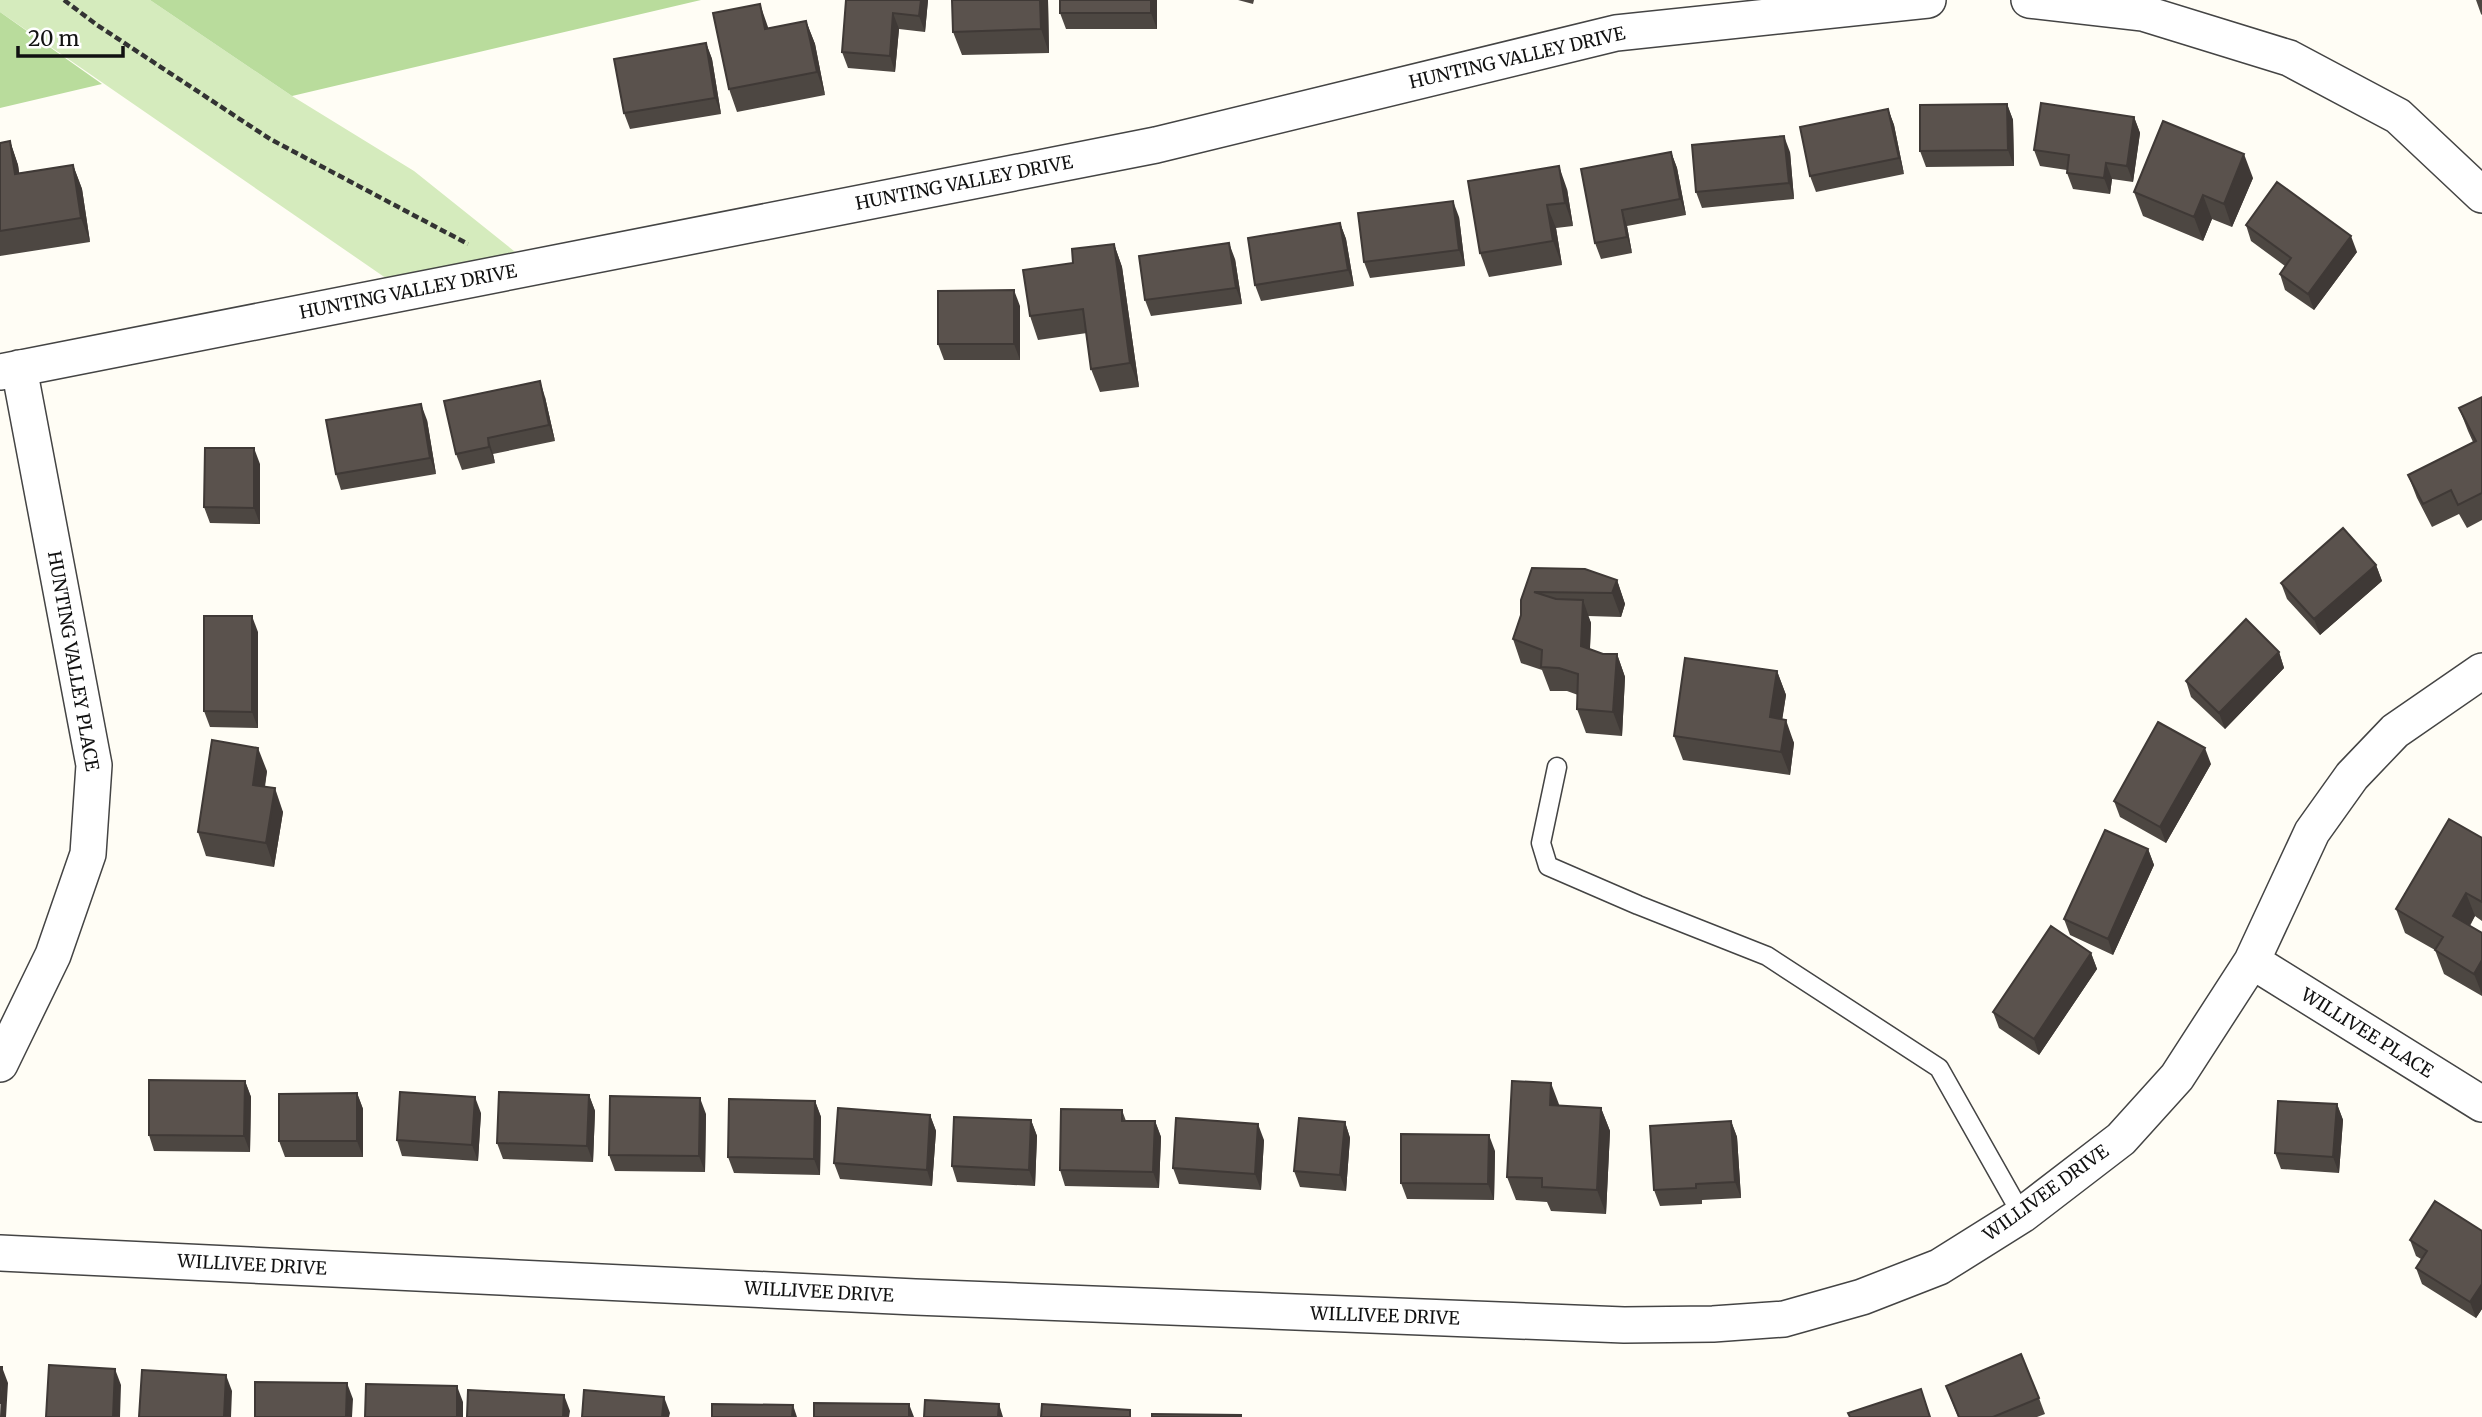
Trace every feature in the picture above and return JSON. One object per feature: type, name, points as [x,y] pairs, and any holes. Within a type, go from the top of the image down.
[{"type":"street","name":"HUNTING VALLEY DRIVE","points":[[10,370],[1156,145],[1616,33],[1928,0]]},
{"type":"street","points":[[2029,0],[2143,13],[2289,58],[2398,116],[2482,195]]},
{"type":"street","name":"HUNTING VALLEY PLACE","points":[[0,1064],[53,956],[89,854],[94,765],[10,370]]},
{"type":"street","name":"WILLIVEE DRIVE","points":[[0,1253],[915,1297],[1624,1325],[1713,1324],[1784,1319],[1862,1297],[1939,1267],[2022,1215],[2121,1139],[2177,1077],[2252,961],[2312,832],[2352,776],[2395,731],[2482,671]]},
{"type":"street","name":"WILLIVEE PLACE","points":[[2252,961],[2482,1104]]},
{"type":"lane","points":[[1557,767],[1541,843],[1548,866],[1637,905],[1768,956],[1939,1068],[2022,1215]]},
{"type":"path","points":[[64,0],[97,25],[270,139],[519,270]]},
{"type":"green space","points":[[0,0],[150,0],[292,96],[414,171],[524,259],[393,283],[0,12]]},
{"type":"green space","points":[[150,0],[701,0],[292,96]]},
{"type":"green space","points":[[0,12],[102,84],[0,108]]},
{"type":"building","points":[[846,0],[921,0],[919,16],[893,13],[890,56],[842,52]]},
{"type":"building","points":[[952,0],[1040,0],[1041,29],[953,32]]},
{"type":"building","points":[[1060,0],[1151,0],[1151,13],[1060,13]]},
{"type":"building","points":[[760,4],[765,29],[806,21],[817,72],[729,89],[713,13]]},
{"type":"building","points":[[706,43],[715,98],[624,113],[614,59]]},
{"type":"building","points":[[2041,103],[2134,117],[2127,166],[2106,163],[2104,178],[2067,173],[2069,155],[2034,150]]},
{"type":"building","points":[[2007,104],[2008,150],[1920,151],[1920,105]]},
{"type":"building","points":[[1888,109],[1899,158],[1810,176],[1800,127]]},
{"type":"building","points":[[2163,121],[2244,154],[2224,204],[2203,195],[2194,217],[2134,192]]},
{"type":"building","points":[[1784,136],[1789,183],[1696,192],[1692,145]]},
{"type":"building","points":[[10,141],[15,174],[73,165],[81,218],[0,231],[0,143]]},
{"type":"building","points":[[1671,152],[1680,199],[1622,210],[1627,237],[1595,243],[1581,169]]},
{"type":"building","points":[[1559,166],[1565,203],[1547,205],[1553,241],[1480,253],[1468,181]]},
{"type":"building","points":[[2277,182],[2351,236],[2308,294],[2280,274],[2291,258],[2246,225]]},
{"type":"building","points":[[1453,201],[1459,250],[1364,262],[1358,213]]},
{"type":"building","points":[[1340,223],[1348,270],[1255,285],[1248,238]]},
{"type":"building","points":[[1229,243],[1236,288],[1145,300],[1139,256]]},
{"type":"building","points":[[1114,244],[1130,363],[1091,369],[1083,309],[1030,316],[1023,270],[1073,263],[1072,249]]},
{"type":"building","points":[[1014,290],[1014,344],[938,344],[938,291]]},
{"type":"building","points":[[540,381],[549,425],[488,438],[489,447],[456,454],[444,401]]},
{"type":"building","points":[[2482,397],[2482,493],[2458,505],[2451,490],[2423,504],[2408,475],[2476,441],[2459,408]]},
{"type":"building","points":[[421,404],[430,458],[336,474],[326,420]]},
{"type":"building","points":[[205,448],[254,448],[254,508],[204,507]]},
{"type":"building","points":[[2343,528],[2376,565],[2314,619],[2281,583]]},
{"type":"building","points":[[1532,568],[1585,569],[1617,580],[1612,593],[1534,592],[1556,599],[1583,600],[1581,646],[1603,654],[1617,654],[1613,712],[1577,709],[1578,674],[1559,668],[1541,667],[1542,650],[1513,639],[1521,615],[1521,600]]},
{"type":"building","points":[[204,616],[252,616],[252,712],[204,711]]},
{"type":"building","points":[[2246,619],[2279,652],[2219,713],[2186,681]]},
{"type":"building","points":[[1685,658],[1777,671],[1770,717],[1786,720],[1781,752],[1674,736]]},
{"type":"building","points":[[2158,722],[2205,748],[2160,827],[2114,801]]},
{"type":"building","points":[[212,740],[258,748],[253,785],[275,788],[266,843],[198,832]]},
{"type":"building","points":[[2449,819],[2482,838],[2482,902],[2466,893],[2453,916],[2482,933],[2482,960],[2474,974],[2435,950],[2443,937],[2396,909]]},
{"type":"building","points":[[2105,830],[2148,849],[2108,939],[2064,919]]},
{"type":"building","points":[[2051,926],[2091,953],[2034,1039],[1993,1012]]},
{"type":"building","points":[[149,1080],[245,1081],[244,1136],[149,1135]]},
{"type":"building","points":[[1512,1081],[1551,1083],[1550,1105],[1601,1108],[1597,1190],[1542,1187],[1542,1178],[1507,1177]]},
{"type":"building","points":[[400,1092],[475,1097],[472,1145],[397,1140]]},
{"type":"building","points":[[499,1092],[589,1095],[587,1146],[497,1143]]},
{"type":"building","points":[[357,1093],[357,1141],[279,1141],[279,1094]]},
{"type":"building","points":[[610,1096],[700,1098],[699,1156],[609,1155]]},
{"type":"building","points":[[729,1099],[815,1101],[814,1159],[728,1157]]},
{"type":"building","points":[[2278,1101],[2337,1104],[2333,1157],[2275,1153]]},
{"type":"building","points":[[838,1108],[930,1115],[927,1170],[834,1163]]},
{"type":"building","points":[[1061,1109],[1122,1110],[1122,1121],[1155,1121],[1153,1172],[1060,1170]]},
{"type":"building","points":[[954,1117],[1031,1120],[1029,1170],[952,1166]]},
{"type":"building","points":[[1176,1118],[1258,1124],[1255,1174],[1173,1168]]},
{"type":"building","points":[[1299,1118],[1345,1122],[1340,1175],[1294,1171]]},
{"type":"building","points":[[1731,1121],[1735,1182],[1696,1184],[1696,1188],[1654,1190],[1650,1126]]},
{"type":"building","points":[[1401,1134],[1489,1135],[1488,1184],[1401,1183]]},
{"type":"building","points":[[2435,1201],[2482,1231],[2482,1284],[2470,1302],[2416,1268],[2427,1251],[2410,1240]]},
{"type":"building","points":[[2021,1354],[2039,1398],[1993,1417],[1959,1417],[1946,1386]]},
{"type":"building","points":[[49,1365],[115,1369],[113,1417],[46,1417]]},
{"type":"building","points":[[0,1367],[2,1367],[0,1404]]},
{"type":"building","points":[[142,1370],[226,1375],[224,1417],[139,1417]]},
{"type":"building","points":[[255,1382],[347,1383],[346,1417],[255,1417]]},
{"type":"building","points":[[366,1384],[457,1386],[457,1417],[365,1417]]},
{"type":"building","points":[[1921,1389],[1930,1417],[1850,1417],[1848,1413]]},
{"type":"building","points":[[468,1390],[564,1395],[563,1417],[467,1417]]},
{"type":"building","points":[[584,1390],[664,1397],[662,1417],[582,1417]]},
{"type":"building","points":[[925,1400],[999,1404],[998,1417],[924,1417]]},
{"type":"building","points":[[814,1403],[909,1404],[909,1417],[814,1417]]},
{"type":"building","points":[[712,1404],[793,1405],[792,1417],[712,1417]]},
{"type":"building","points":[[1042,1404],[1130,1410],[1130,1417],[1041,1417]]},
{"type":"building","points":[[1152,1414],[1241,1415],[1241,1417],[1152,1417]]}]
